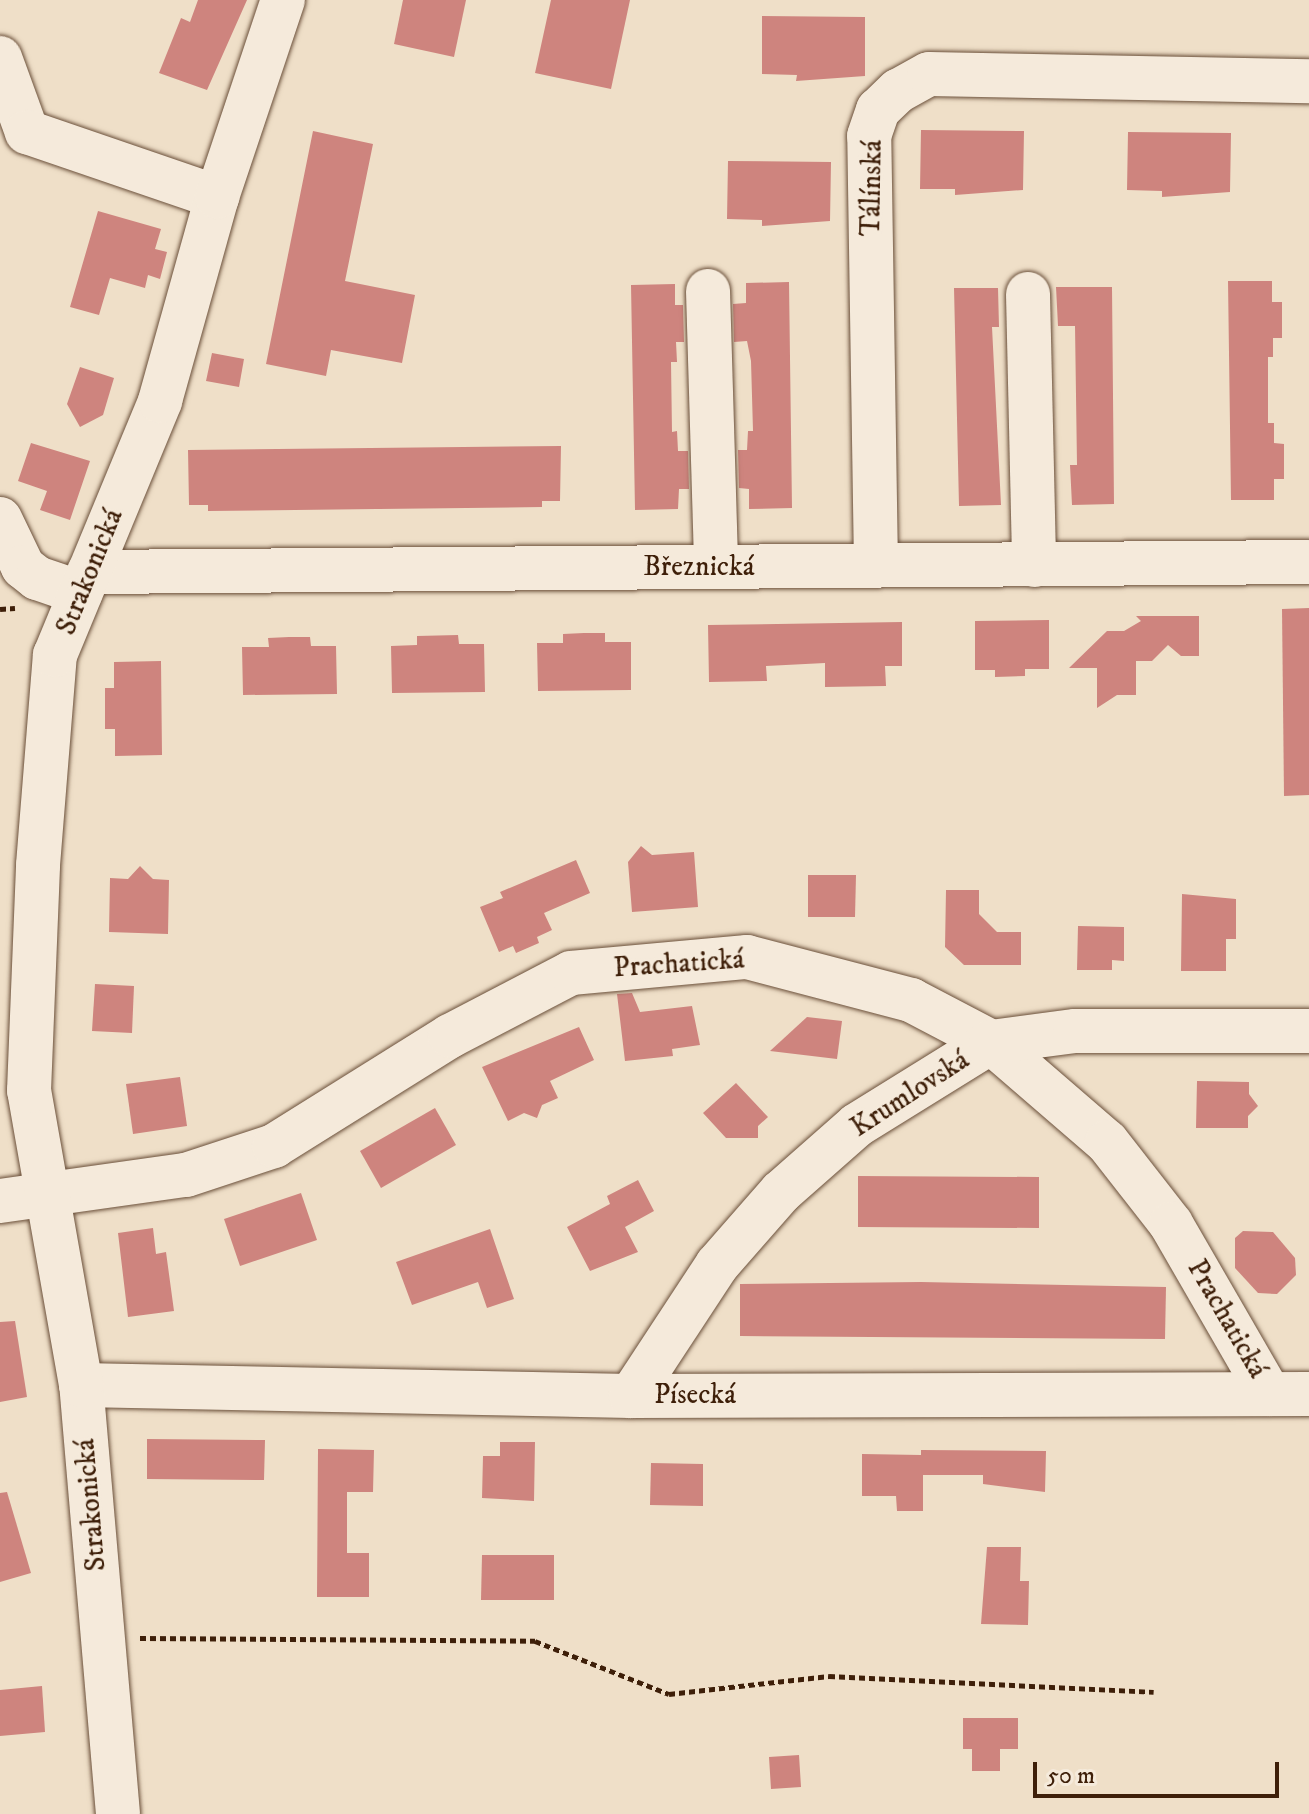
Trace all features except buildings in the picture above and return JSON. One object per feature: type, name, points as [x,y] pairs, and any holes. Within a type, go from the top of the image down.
[{"type":"street","name":"Strakonická","points":[[118,1814],[81,1385],[29,1091],[17,958],[55,655],[160,401],[217,197],[283,0]]},
{"type":"street","points":[[0,58],[27,132],[217,197]]},
{"type":"street","name":"Tálínská","points":[[876,566],[869,136],[878,110],[898,91],[929,74],[1309,81]]},
{"type":"street","points":[[708,291],[716,567]]},
{"type":"street","points":[[1028,294],[1034,565]]},
{"type":"street","name":"Březnická","points":[[0,519],[23,567],[37,578],[85,582],[716,567],[1309,562]]},
{"type":"street","points":[[1309,524],[1309,562]]},
{"type":"street","name":"Prachatická","points":[[47,1197],[186,1175],[274,1146],[450,1036],[571,973],[747,957],[911,1000],[991,1042],[1116,1154],[1171,1224],[1289,1394]]},
{"type":"street","name":"Krumlovská","points":[[631,1396],[717,1265],[781,1192],[857,1125],[991,1042],[1075,1031],[1309,1031]]},
{"type":"street","points":[[0,1201],[47,1197]]},
{"type":"street","name":"Písecká","points":[[81,1385],[631,1396],[1289,1394]]},
{"type":"path","points":[[103,1637],[535,1641],[669,1694],[829,1676],[1154,1692]]}]
